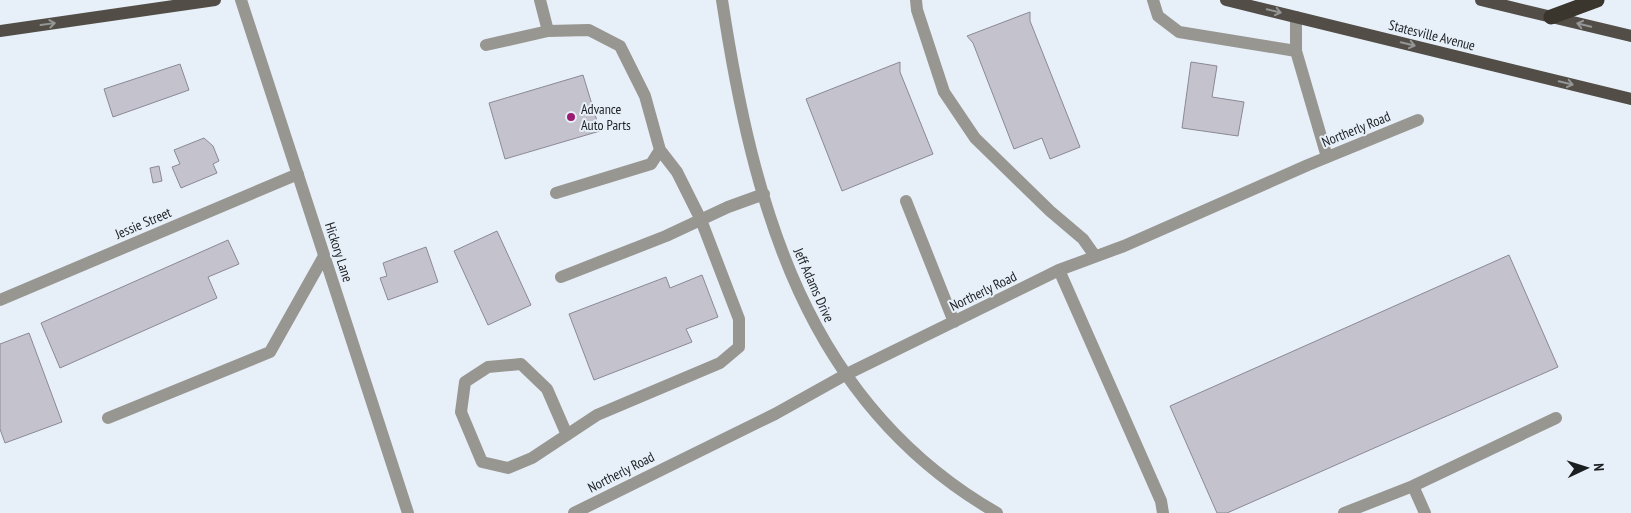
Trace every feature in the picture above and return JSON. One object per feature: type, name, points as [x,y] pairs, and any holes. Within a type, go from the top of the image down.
[{"type":"highway","points":[[1551,17],[1597,0]]},
{"type":"main road","points":[[0,31],[216,0]]},
{"type":"main road","name":"Statesville Avenue","points":[[1226,0],[1631,99]]},
{"type":"main road","points":[[1481,0],[1631,36]]},
{"type":"street","name":"Hickory Lane","points":[[241,0],[408,513]]},
{"type":"street","points":[[540,0],[548,31]]},
{"type":"street","name":"Jeff Adams Drive","points":[[722,0],[740,105],[764,194],[785,258],[801,297],[822,338],[844,375],[901,442],[937,473],[997,513]]},
{"type":"street","points":[[916,0],[917,10],[944,92],[975,138],[1050,211],[1083,239],[1095,256]]},
{"type":"street","points":[[1153,0],[1158,16],[1179,32],[1296,51]]},
{"type":"street","points":[[1296,17],[1296,51],[1327,157]]},
{"type":"street","points":[[486,45],[548,31],[589,30],[620,46],[645,96],[660,150],[677,172],[701,220],[739,319],[739,347],[720,363],[597,415],[567,435],[532,458],[508,468],[482,462],[461,412],[465,382],[488,367],[521,364],[547,389],[567,435]]},
{"type":"street","name":"Northerly Road","points":[[574,513],[775,414],[844,375],[1059,270],[1124,246],[1327,157],[1418,120]]},
{"type":"street","points":[[556,194],[651,164],[660,150]]},
{"type":"street","name":"Jessie Street","points":[[0,300],[298,174]]},
{"type":"street","points":[[561,277],[764,194]]},
{"type":"street","points":[[906,201],[954,322]]},
{"type":"street","points":[[108,418],[270,352],[324,256]]},
{"type":"street","points":[[1059,270],[1161,500],[1163,513]]},
{"type":"street","points":[[1344,513],[1413,486],[1556,418]]},
{"type":"street","points":[[1413,486],[1425,513]]},
{"type":"building","points":[[1030,12],[1030,21],[1080,147],[1050,159],[1042,138],[1014,149],[973,43],[967,36]]},
{"type":"building","points":[[900,62],[900,72],[933,154],[842,191],[806,99]]},
{"type":"building","points":[[1191,62],[1217,66],[1212,97],[1244,102],[1238,136],[1182,128]]},
{"type":"building","points":[[180,64],[189,90],[113,117],[104,89]]},
{"type":"building","points":[[583,75],[600,131],[505,159],[489,103]]},
{"type":"building","points":[[204,138],[213,146],[219,161],[213,164],[217,173],[181,188],[172,167],[180,164],[174,150]]},
{"type":"building","points":[[159,166],[162,181],[153,183],[150,168]]},
{"type":"building","points":[[497,231],[531,305],[488,325],[454,251]]},
{"type":"building","points":[[228,240],[239,264],[208,277],[217,298],[60,368],[41,323]]},
{"type":"building","points":[[426,247],[438,282],[388,300],[380,278],[387,276],[383,263]]},
{"type":"building","points":[[1509,255],[1558,367],[1227,513],[1217,513],[1170,406]]},
{"type":"building","points":[[702,275],[718,317],[686,329],[692,342],[594,380],[569,314],[666,277],[670,288]]},
{"type":"building","points":[[29,333],[62,422],[5,443],[0,429],[0,344]]},
{"type":"place","name":"Advance Auto Parts","points":[[571,117]]}]
